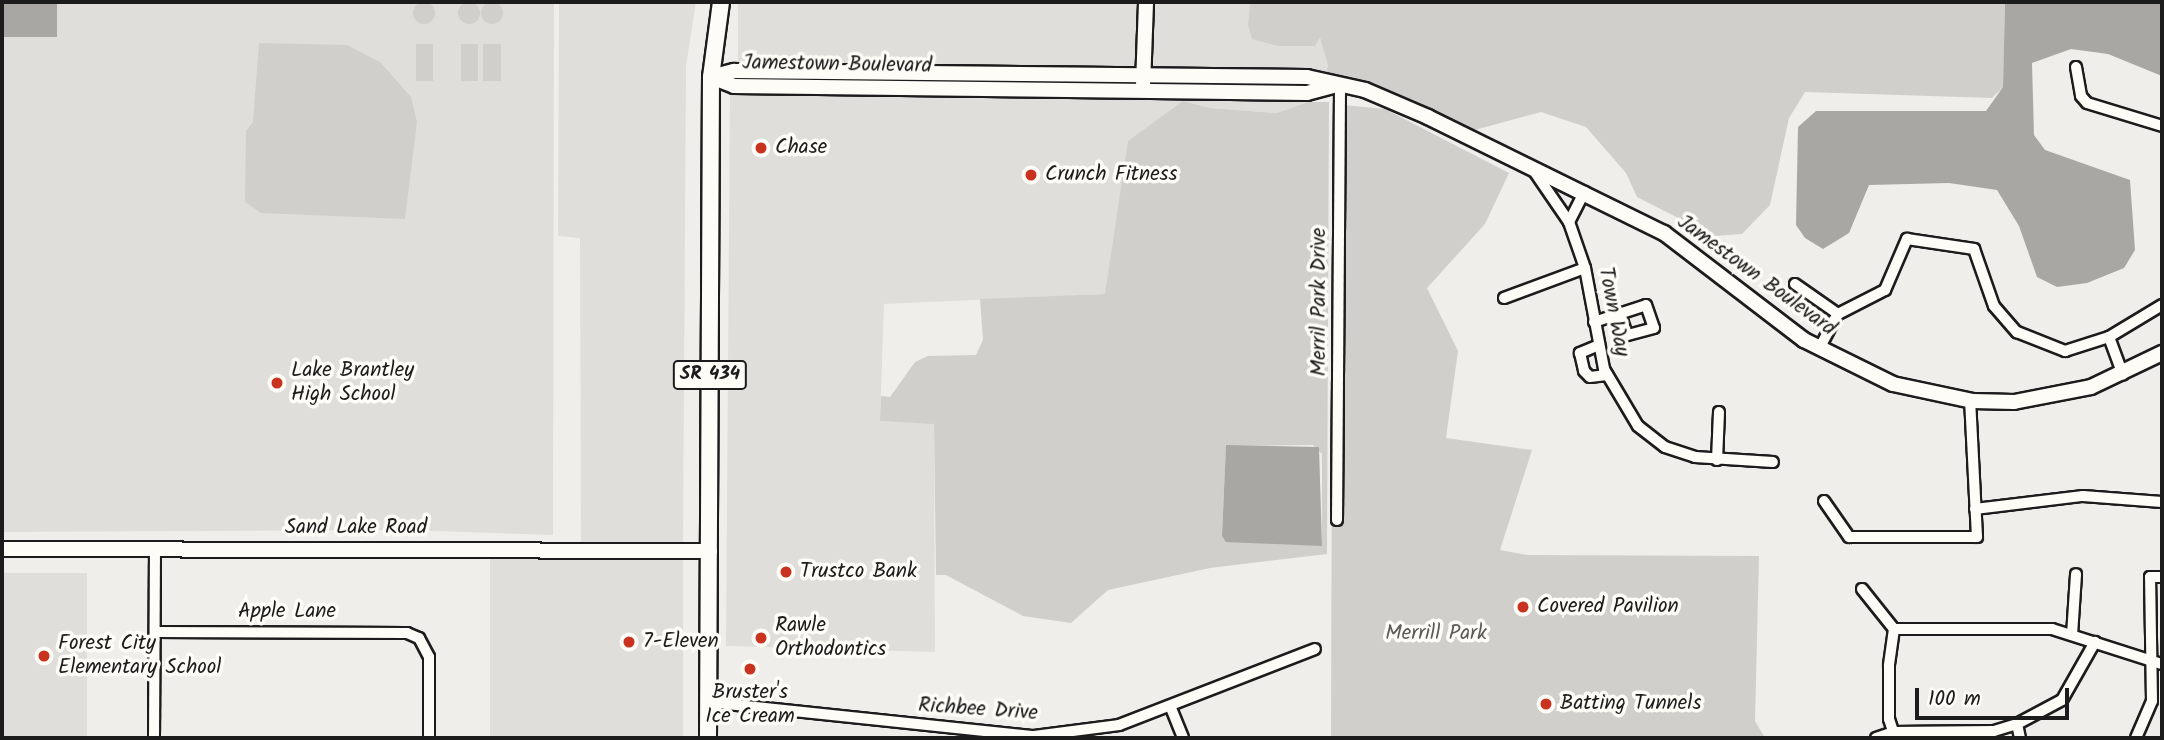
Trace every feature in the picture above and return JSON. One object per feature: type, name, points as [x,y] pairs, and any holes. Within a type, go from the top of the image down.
[{"type":"main road","name":"SR 434","points":[[708,738],[712,77],[720,2]]},
{"type":"street","points":[[1143,82],[1146,2]]},
{"type":"street","points":[[2076,67],[2081,96],[2087,103],[2162,126]]},
{"type":"street","name":"Jamestown Boulevard","points":[[712,77],[734,86],[1143,82],[1307,93],[1340,85],[1428,117],[1664,233],[1819,349],[1893,384],[1970,400],[2014,402],[2056,396],[2123,375],[2162,353]]},
{"type":"street","name":"Merril Park Drive","points":[[1337,520],[1340,85]]},
{"type":"street","name":"Town Way","points":[[1530,167],[1569,222],[1585,268],[1594,323],[1607,375],[1638,426],[1665,447],[1717,460],[1773,462]]},
{"type":"street","points":[[1569,222],[1584,192]]},
{"type":"street","points":[[1819,349],[1839,314],[1885,290],[1908,239],[1974,249],[1994,306],[2017,332],[2065,351],[2109,337],[2162,305]]},
{"type":"street","points":[[1504,298],[1585,268]]},
{"type":"street","points":[[1795,284],[1839,314]]},
{"type":"street","points":[[1594,323],[1620,314],[1646,305],[1654,328],[1634,337],[1625,332],[1620,314]]},
{"type":"street","points":[[2109,337],[2123,375]]},
{"type":"street","points":[[1599,345],[1580,353],[1587,375],[1607,375]]},
{"type":"street","points":[[1824,501],[1849,537],[1977,537],[1970,400]]},
{"type":"street","points":[[1717,460],[1719,412]]},
{"type":"street","points":[[1975,509],[2083,496],[2162,502]]},
{"type":"street","points":[[154,738],[155,549]]},
{"type":"street","name":"Sand Lake Road","points":[[2,550],[709,551]]},
{"type":"street","points":[[2072,635],[2076,574]]},
{"type":"street","points":[[2136,738],[2152,701],[2158,664],[2150,577],[2162,577]]},
{"type":"street","points":[[1862,589],[1894,629],[1889,666],[1894,735]]},
{"type":"street","points":[[1894,629],[2052,629],[2158,664]]},
{"type":"street","name":"Apple Lane","points":[[155,632],[395,631],[419,638],[429,657],[429,738]]},
{"type":"street","points":[[1876,738],[1994,731],[2017,724],[2062,700],[2095,642]]},
{"type":"street","name":"Richbee Drive","points":[[708,702],[938,733],[1034,736],[1119,725],[1171,708],[1315,649]]},
{"type":"street","points":[[1171,708],[1183,738]]},
{"type":"street","points":[[2017,724],[2020,738]]},
{"type":"shaded area","name":"Lake Brantley High School","points":[[2,2],[554,2],[553,535],[404,530],[2,532]]},
{"type":"shaded area","points":[[2,2],[57,2],[57,37],[2,37]]},
{"type":"shaded area","points":[[559,2],[696,2],[686,66],[683,544],[581,544],[580,238],[558,236]]},
{"type":"shaded area","points":[[738,2],[1141,2],[1141,66],[738,66]]},
{"type":"shaded area","points":[[1151,2],[1250,2],[1248,24],[1315,46],[1320,38],[1328,66],[1325,75],[1149,69]]},
{"type":"shaded area","points":[[2005,2],[2162,2],[2162,76],[2108,54],[2071,49],[2032,63],[2034,135],[2045,150],[2130,180],[2135,250],[2124,268],[2087,283],[2057,287],[2037,277],[2019,226],[1997,190],[1949,183],[1869,185],[1849,233],[1823,249],[1805,238],[1796,225],[1798,127],[1816,111],[1986,111],[2003,87]]},
{"type":"shaded area","points":[[730,90],[1308,102],[1277,113],[1210,108],[1183,101],[1105,294],[884,304],[880,421],[934,423],[935,652],[726,646]]},
{"type":"shaded area","points":[[1226,445],[1319,447],[1322,546],[1226,542],[1222,536]]},
{"type":"shaded area","points":[[490,555],[683,555],[683,738],[490,738]]},
{"type":"shaded area","name":"Forest City Elementary School","points":[[2,573],[87,573],[87,738],[2,738]]},
{"type":"green space","points":[[424,2],[432,5],[435,13],[432,21],[424,24],[416,21],[413,13],[416,5]]},
{"type":"green space","points":[[469,2],[477,5],[480,13],[477,21],[469,24],[461,21],[458,13],[461,5]]},
{"type":"green space","points":[[492,2],[500,5],[503,13],[500,21],[492,24],[484,21],[481,13],[484,5]]},
{"type":"green space","points":[[1250,2],[2005,2],[2003,87],[1992,98],[1805,92],[1789,118],[1770,205],[1742,234],[1714,236],[1637,197],[1626,173],[1586,127],[1541,112],[1471,131],[1344,78],[1325,75],[1328,66],[1320,38],[1315,46],[1278,46],[1252,39],[1248,24]]},
{"type":"green space","points":[[259,43],[347,45],[380,62],[411,97],[417,122],[405,219],[261,213],[245,202],[246,131],[253,122]]},
{"type":"green space","points":[[416,44],[433,44],[433,81],[416,81]]},
{"type":"green space","points":[[461,44],[478,44],[478,81],[461,81]]},
{"type":"green space","points":[[483,44],[501,44],[501,81],[483,81]]},
{"type":"green space","points":[[1183,101],[1210,108],[1277,113],[1308,102],[1329,102],[1327,554],[1210,568],[1108,590],[1071,623],[1023,616],[946,575],[936,575],[934,424],[880,421],[881,396],[890,397],[915,362],[928,356],[976,355],[983,340],[980,299],[1105,294],[1128,141]],"holes":[[[1313,445],[1322,454],[1322,545],[1222,536],[1226,446]]]},
{"type":"green space","name":"Merrill Park","points":[[1333,104],[1385,109],[1509,173],[1485,224],[1427,288],[1458,351],[1446,438],[1532,450],[1500,550],[1528,555],[1759,556],[1755,721],[1765,738],[1331,738]]},
{"type":"place","name":"Chase","points":[[761,148]]},
{"type":"place","name":"Crunch Fitness","points":[[1031,175]]},
{"type":"place","name":"Lake Brantley High School","points":[[277,383]]},
{"type":"place","name":"Trustco Bank","points":[[786,572]]},
{"type":"place","name":"Covered Pavilion","points":[[1523,607]]},
{"type":"place","name":"Rawle Orthodontics","points":[[761,638]]},
{"type":"place","name":"7-Eleven","points":[[629,642]]},
{"type":"place","name":"Forest City Elementary School","points":[[44,656]]},
{"type":"place","name":"Bruster's Ice Cream","points":[[750,669]]},
{"type":"place","name":"Batting Tunnels","points":[[1546,704]]}]
